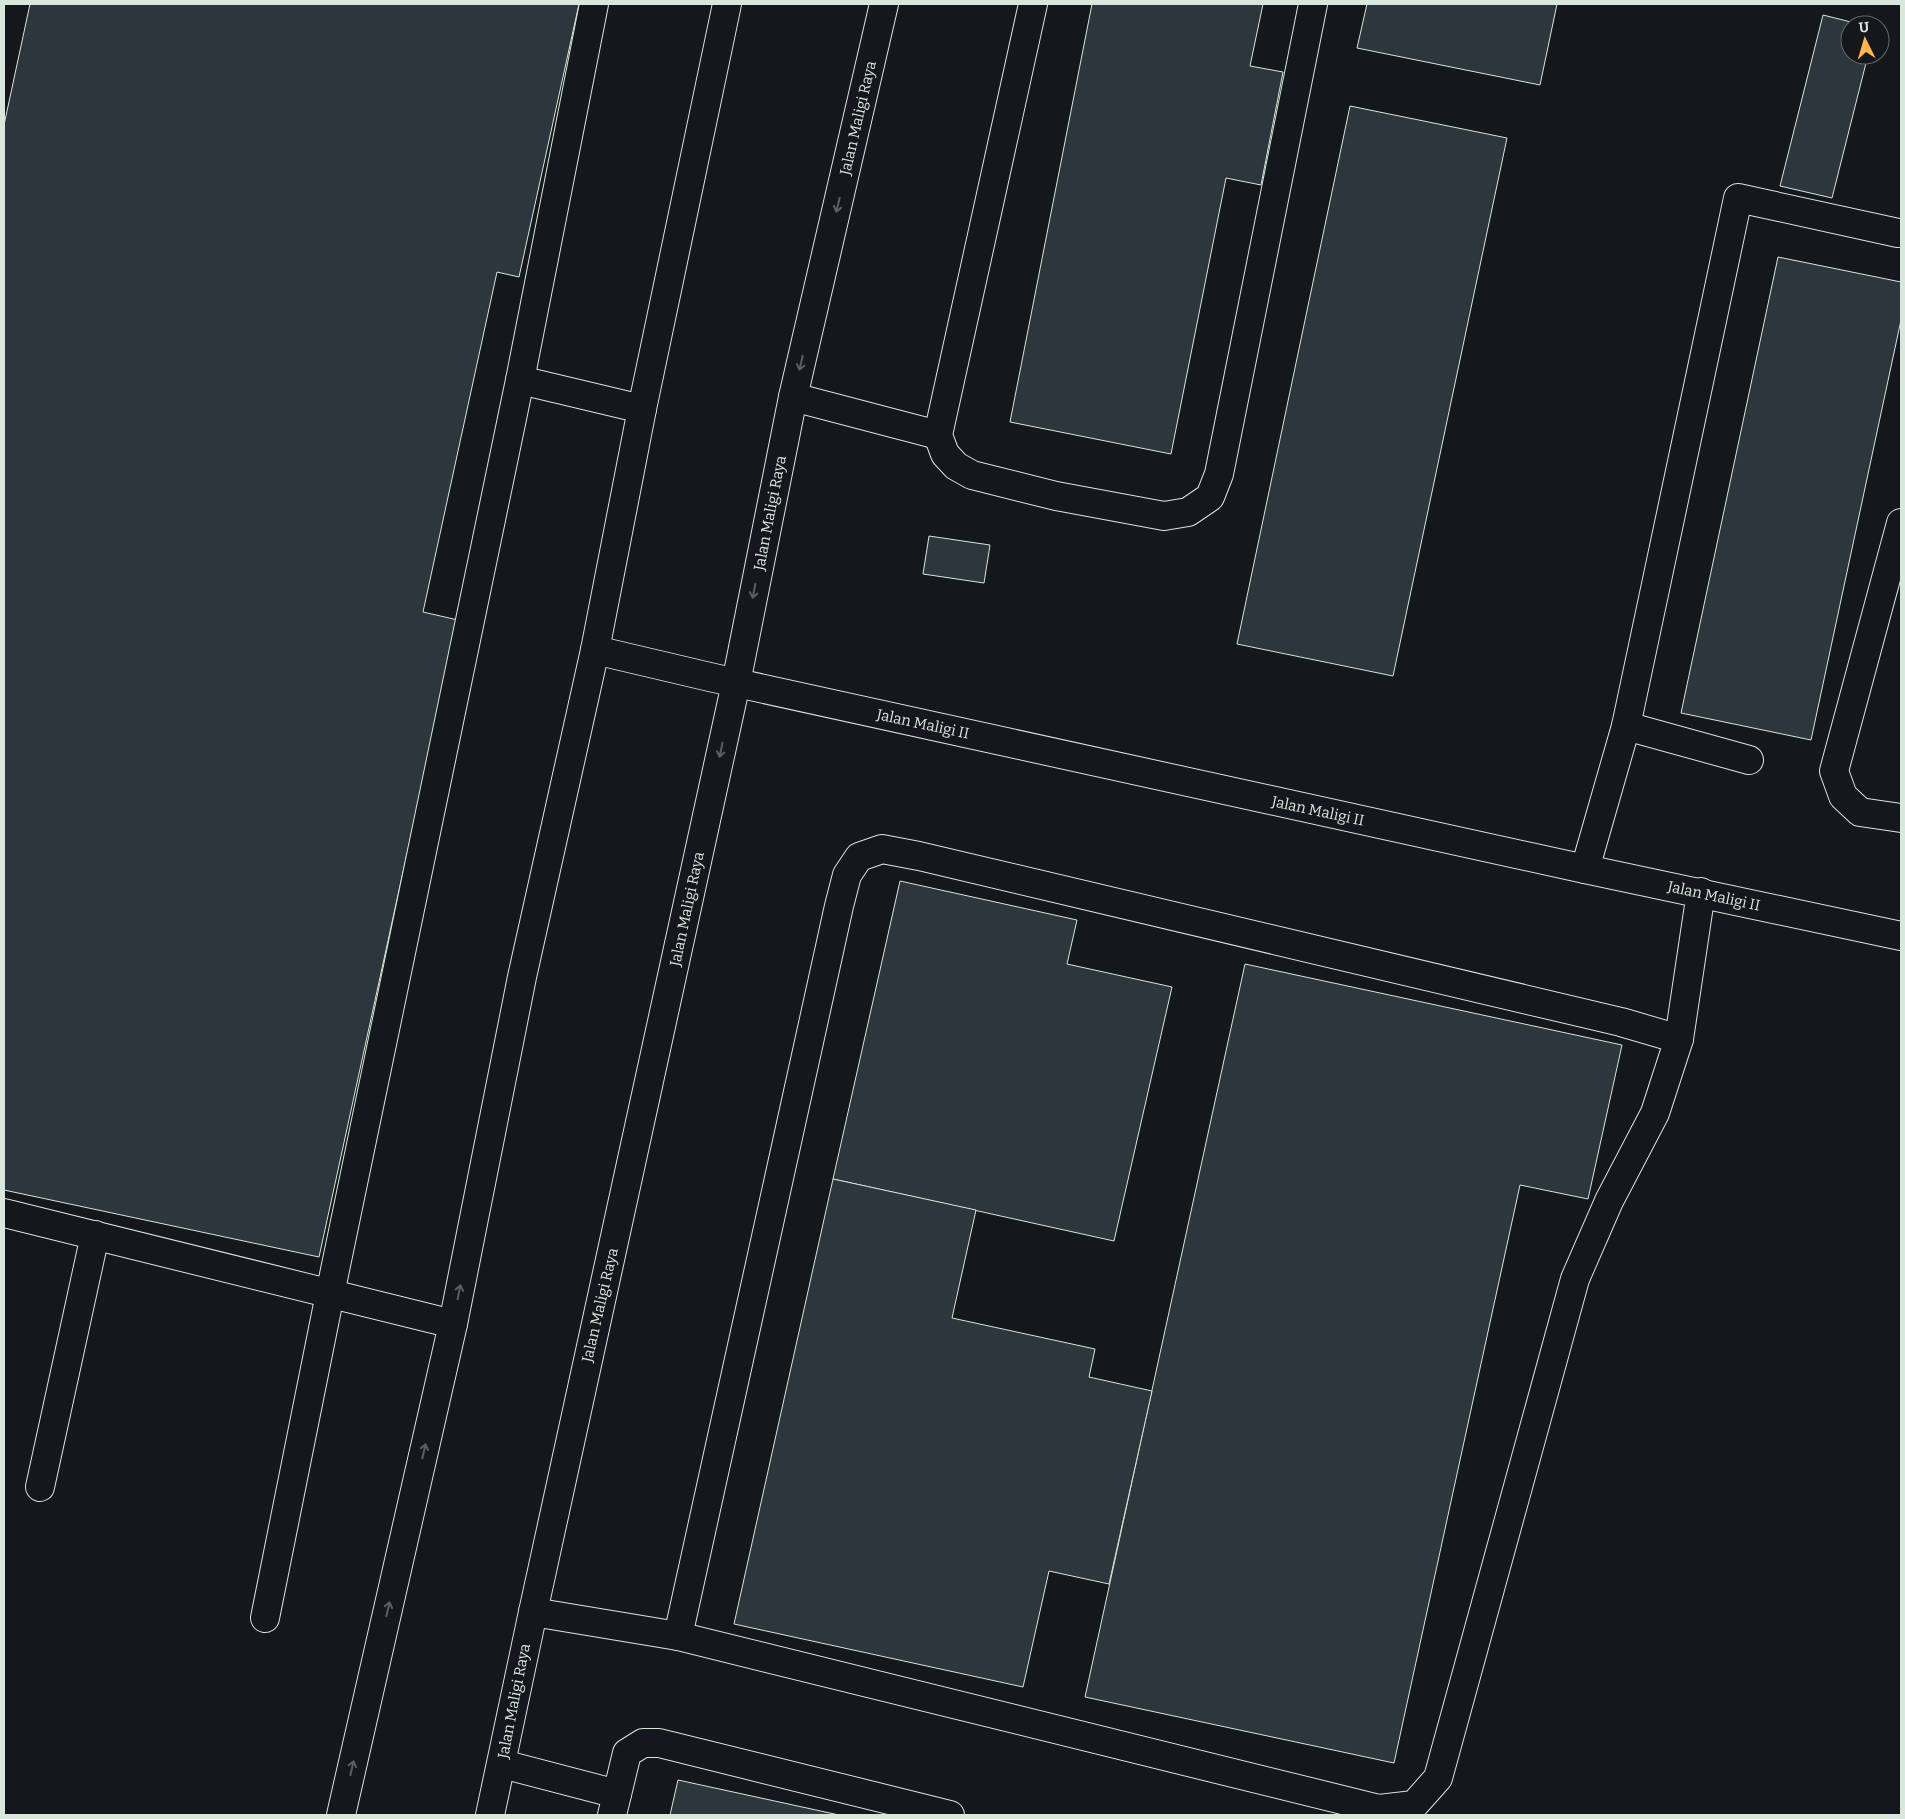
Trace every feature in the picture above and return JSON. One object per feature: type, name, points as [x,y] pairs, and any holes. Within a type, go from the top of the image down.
[{"type":"street","points":[[265,1618],[330,1294],[520,380],[594,4]]},
{"type":"street","points":[[341,1815],[453,1324],[522,977],[595,650],[642,409],[727,4]]},
{"type":"street","name":"Jalan Maligi Raya","points":[[490,1815],[532,1612],[736,683],[793,397],[884,4]]},
{"type":"street","points":[[1033,4],[938,435],[945,454],[956,466],[972,475],[1056,496],[1164,516],[1188,512],[1210,497],[1219,474],[1313,4]]},
{"type":"street","points":[[1585,869],[1626,726],[1738,198],[1898,233]]},
{"type":"street","points":[[520,380],[642,409]]},
{"type":"street","points":[[793,397],[938,435]]},
{"type":"street","points":[[1901,523],[1834,771],[1843,796],[1860,812],[1901,818]]},
{"type":"street","name":"Jalan Maligi II","points":[[595,650],[736,683],[1585,869],[1701,892],[1901,936]]},
{"type":"street","points":[[1626,726],[1749,760]]},
{"type":"street","points":[[678,1636],[839,906],[847,875],[859,858],[882,850],[919,856],[1612,1020],[1679,1039]]},
{"type":"street","points":[[532,1612],[678,1636],[1379,1808],[1414,1805],[1438,1778],[1575,1279],[1609,1201],[1655,1113],[1679,1039],[1701,892]]},
{"type":"street","points":[[4,1213],[453,1324]]},
{"type":"street","points":[[40,1487],[95,1235]]},
{"type":"street","points":[[502,1764],[615,1805],[627,1753],[643,1743],[659,1743],[950,1815]]},
{"type":"building","points":[[30,4],[579,4],[519,277],[497,272],[423,612],[458,620],[319,1257],[4,1190],[4,125]]},
{"type":"building","points":[[1092,4],[1263,4],[1250,66],[1283,72],[1261,185],[1226,178],[1171,454],[1010,422]]},
{"type":"building","points":[[1367,4],[1557,4],[1540,85],[1357,48]]},
{"type":"building","points":[[1823,15],[1840,19],[1840,65],[1865,65],[1832,198],[1780,186]]},
{"type":"building","points":[[1350,106],[1507,138],[1393,676],[1237,644]]},
{"type":"building","points":[[1778,257],[1901,282],[1901,320],[1811,740],[1681,713]]},
{"type":"building","points":[[929,536],[990,545],[984,583],[923,574]]},
{"type":"building","points":[[900,881],[1077,920],[1067,964],[1172,987],[1114,1241],[833,1179]]},
{"type":"building","points":[[1245,964],[1622,1045],[1588,1199],[1520,1185],[1394,1763],[1085,1697]]},
{"type":"building","points":[[833,1179],[976,1210],[952,1318],[1095,1349],[1089,1377],[1152,1391],[1109,1584],[1049,1571],[1023,1687],[734,1624]]},
{"type":"building","points":[[678,1780],[839,1815],[670,1815]]}]
